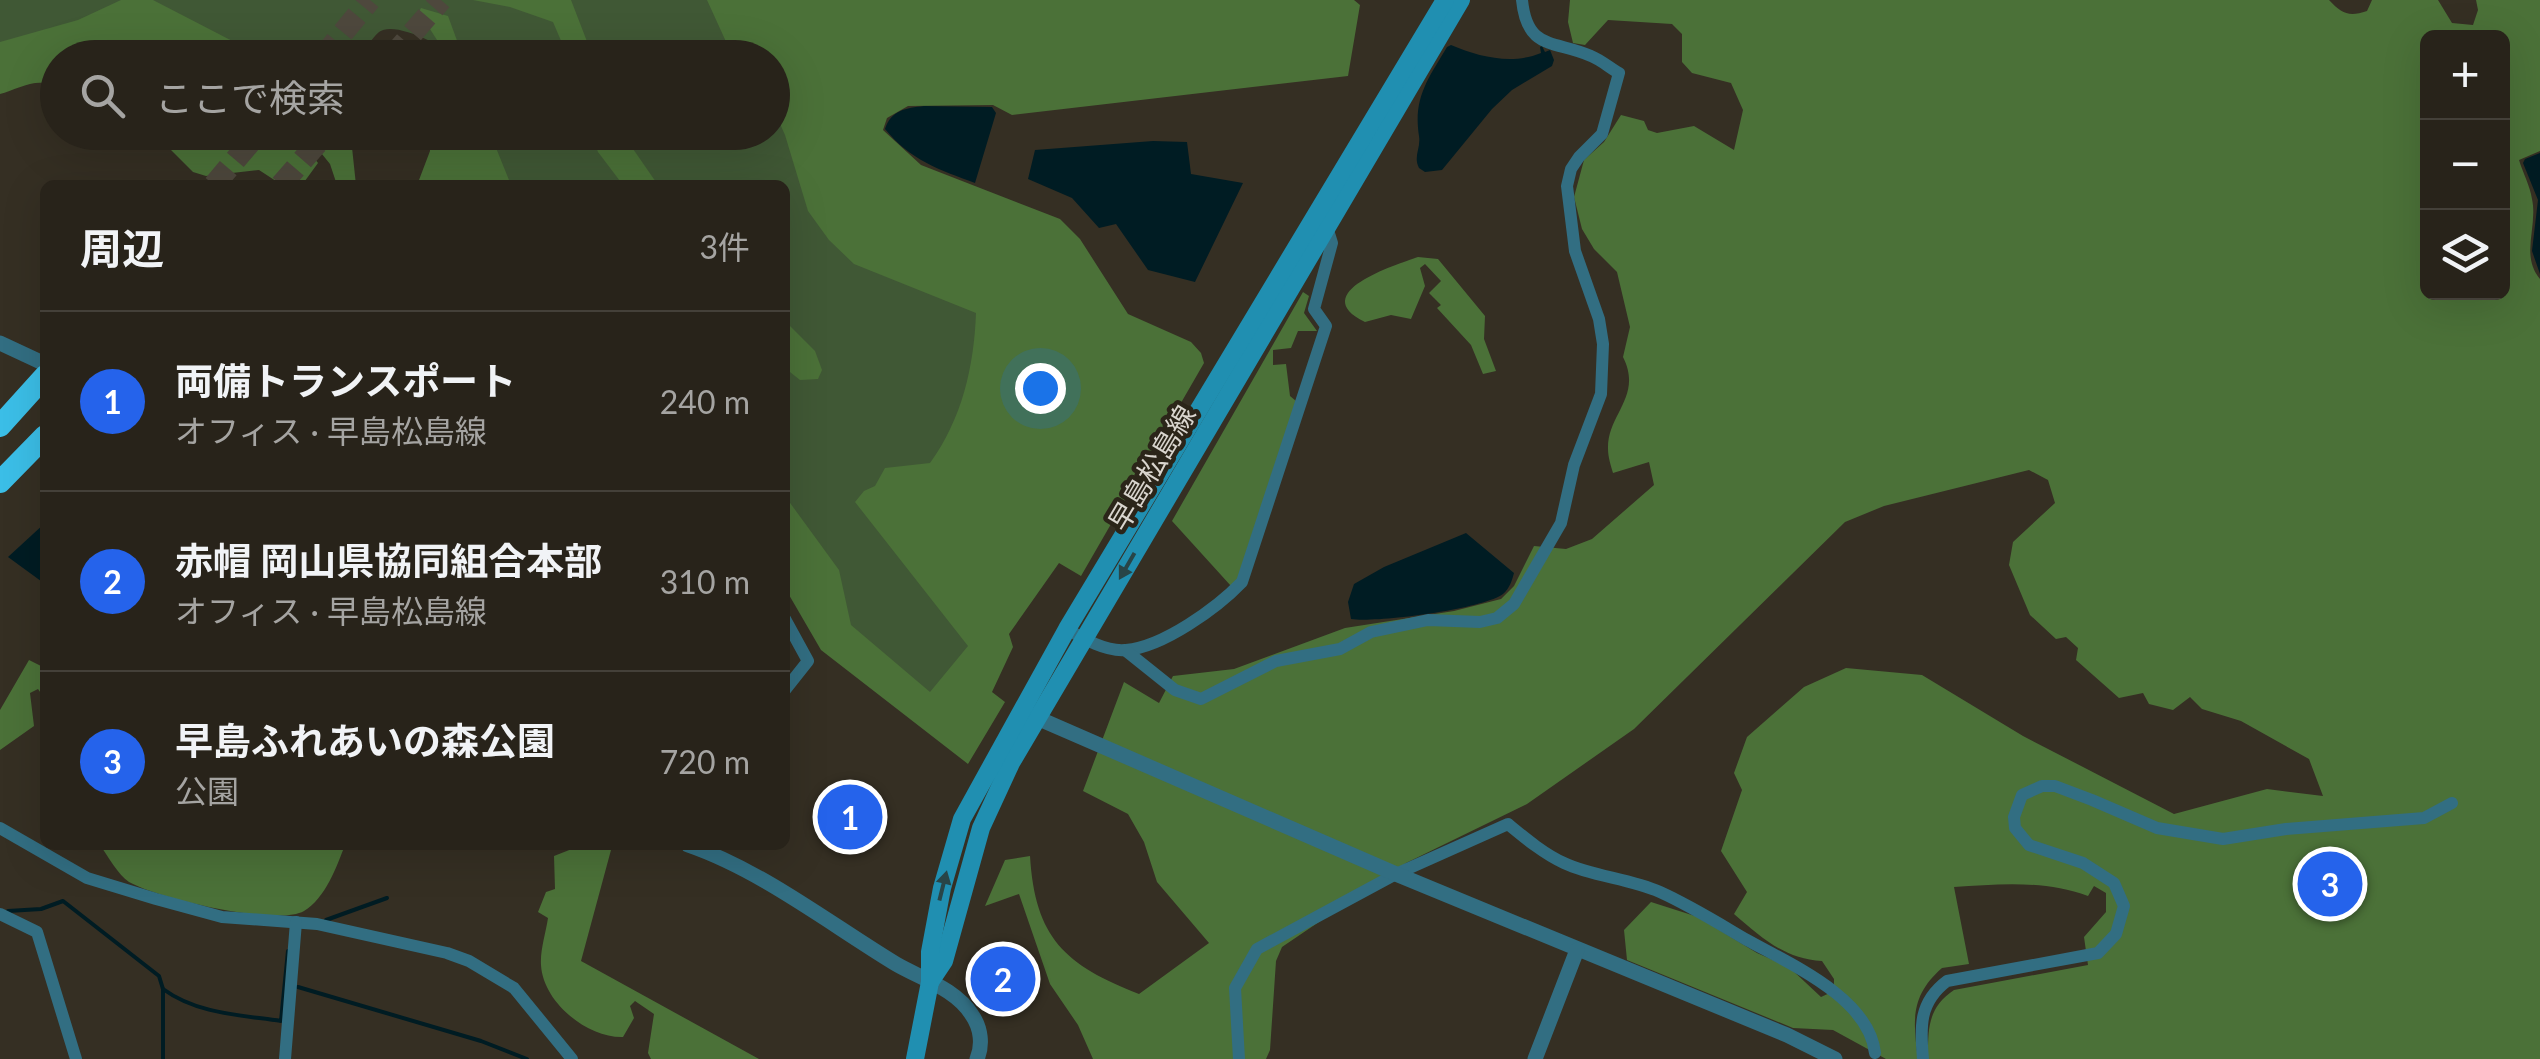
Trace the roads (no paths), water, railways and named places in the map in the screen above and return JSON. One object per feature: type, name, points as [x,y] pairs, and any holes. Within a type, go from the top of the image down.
[{"type":"highway","points":[[0,426],[40,382]]},
{"type":"highway","points":[[0,482],[40,441]]},
{"type":"main road","name":"早島松島線","points":[[915,1059],[942,888],[962,820],[1066,629],[1209,397],[1444,0]]},
{"type":"main road","name":"早島松島線","points":[[930,982],[944,960],[980,828],[1011,763],[1461,0]]},
{"type":"street","points":[[1066,629],[1085,640],[1125,650],[1175,690],[1200,699],[1276,661],[1340,648],[1370,632],[1448,618],[1480,622],[1498,618],[1514,604],[1561,523],[1574,465],[1601,394],[1604,366],[1599,320],[1575,251],[1567,186],[1571,169],[1602,134],[1619,73],[1590,55],[1554,47],[1536,36],[1524,20],[1522,0]]},
{"type":"street","points":[[1125,650],[1153,642],[1212,609],[1242,582],[1326,326],[1314,309],[1332,243],[1328,226]]},
{"type":"street","points":[[2,343],[40,362]]},
{"type":"street","points":[[790,627],[808,661],[790,684]]},
{"type":"street","points":[[1020,710],[1396,874],[1787,1034],[1834,1059]]},
{"type":"street","points":[[1924,1059],[1920,1025],[1924,1008],[1934,991],[1947,981],[2098,953],[2122,922],[2124,906],[2114,883],[2083,863],[2036,848],[2020,837],[2014,817],[2017,804],[2028,791],[2055,786],[2156,828],[2223,839],[2286,829],[2424,818],[2452,802]]},
{"type":"street","points":[[1239,1059],[1235,988],[1257,949],[1396,874],[1508,824],[1557,860],[1658,890],[1796,966],[1862,1019],[1874,1041],[1875,1052]]},
{"type":"street","points":[[0,828],[87,878],[222,917],[296,922],[448,952],[514,988],[572,1059]]},
{"type":"street","points":[[698,850],[785,894],[954,995],[972,1015],[980,1033],[977,1059]]},
{"type":"street","points":[[0,914],[37,932],[76,1059]]},
{"type":"street","points":[[285,1059],[296,922]]},
{"type":"street","points":[[1535,1059],[1577,950]]},
{"type":"water","points":[[1451,45],[1507,59],[1541,53],[1542,46],[1545,52],[1550,50],[1554,60],[1552,66],[1512,90],[1492,109],[1442,170],[1425,172],[1417,160],[1420,100],[1434,69]]},
{"type":"water","points":[[924,106],[992,107],[996,113],[975,183],[915,156],[885,129],[895,114]]},
{"type":"water","points":[[1187,142],[1191,174],[1243,183],[1195,282],[1148,270],[1116,224],[1099,228],[1072,198],[1028,179],[1035,150]]},
{"type":"water","points":[[2540,153],[2540,274],[2532,251],[2538,200],[2523,163]]},
{"type":"water","points":[[40,528],[40,580],[8,557]]},
{"type":"water","points":[[1466,533],[1514,573],[1503,594],[1474,605],[1429,614],[1351,619],[1348,602],[1354,584],[1384,567]]},
{"type":"waterway","points":[[326,920],[387,898]]},
{"type":"waterway","points":[[8,911],[41,909],[63,901],[159,976],[163,989],[163,1059]]},
{"type":"waterway","points":[[163,989],[205,1009],[281,1021],[288,951]]},
{"type":"waterway","points":[[298,987],[481,1041],[527,1059]]},
{"type":"tunnel","points":[[337,40],[370,0]]},
{"type":"tunnel","points":[[407,40],[441,0]]},
{"type":"tunnel","points":[[218,180],[244,150]]},
{"type":"tunnel","points":[[285,180],[311,150]]},
{"type":"place","name":"両備トランスポート","points":[[850,817]]},
{"type":"place","name":"早島ふれあいの森公園","points":[[2330,884]]},
{"type":"place","name":"赤帽 岡山県協同組合本部","points":[[1003,979]]}]
